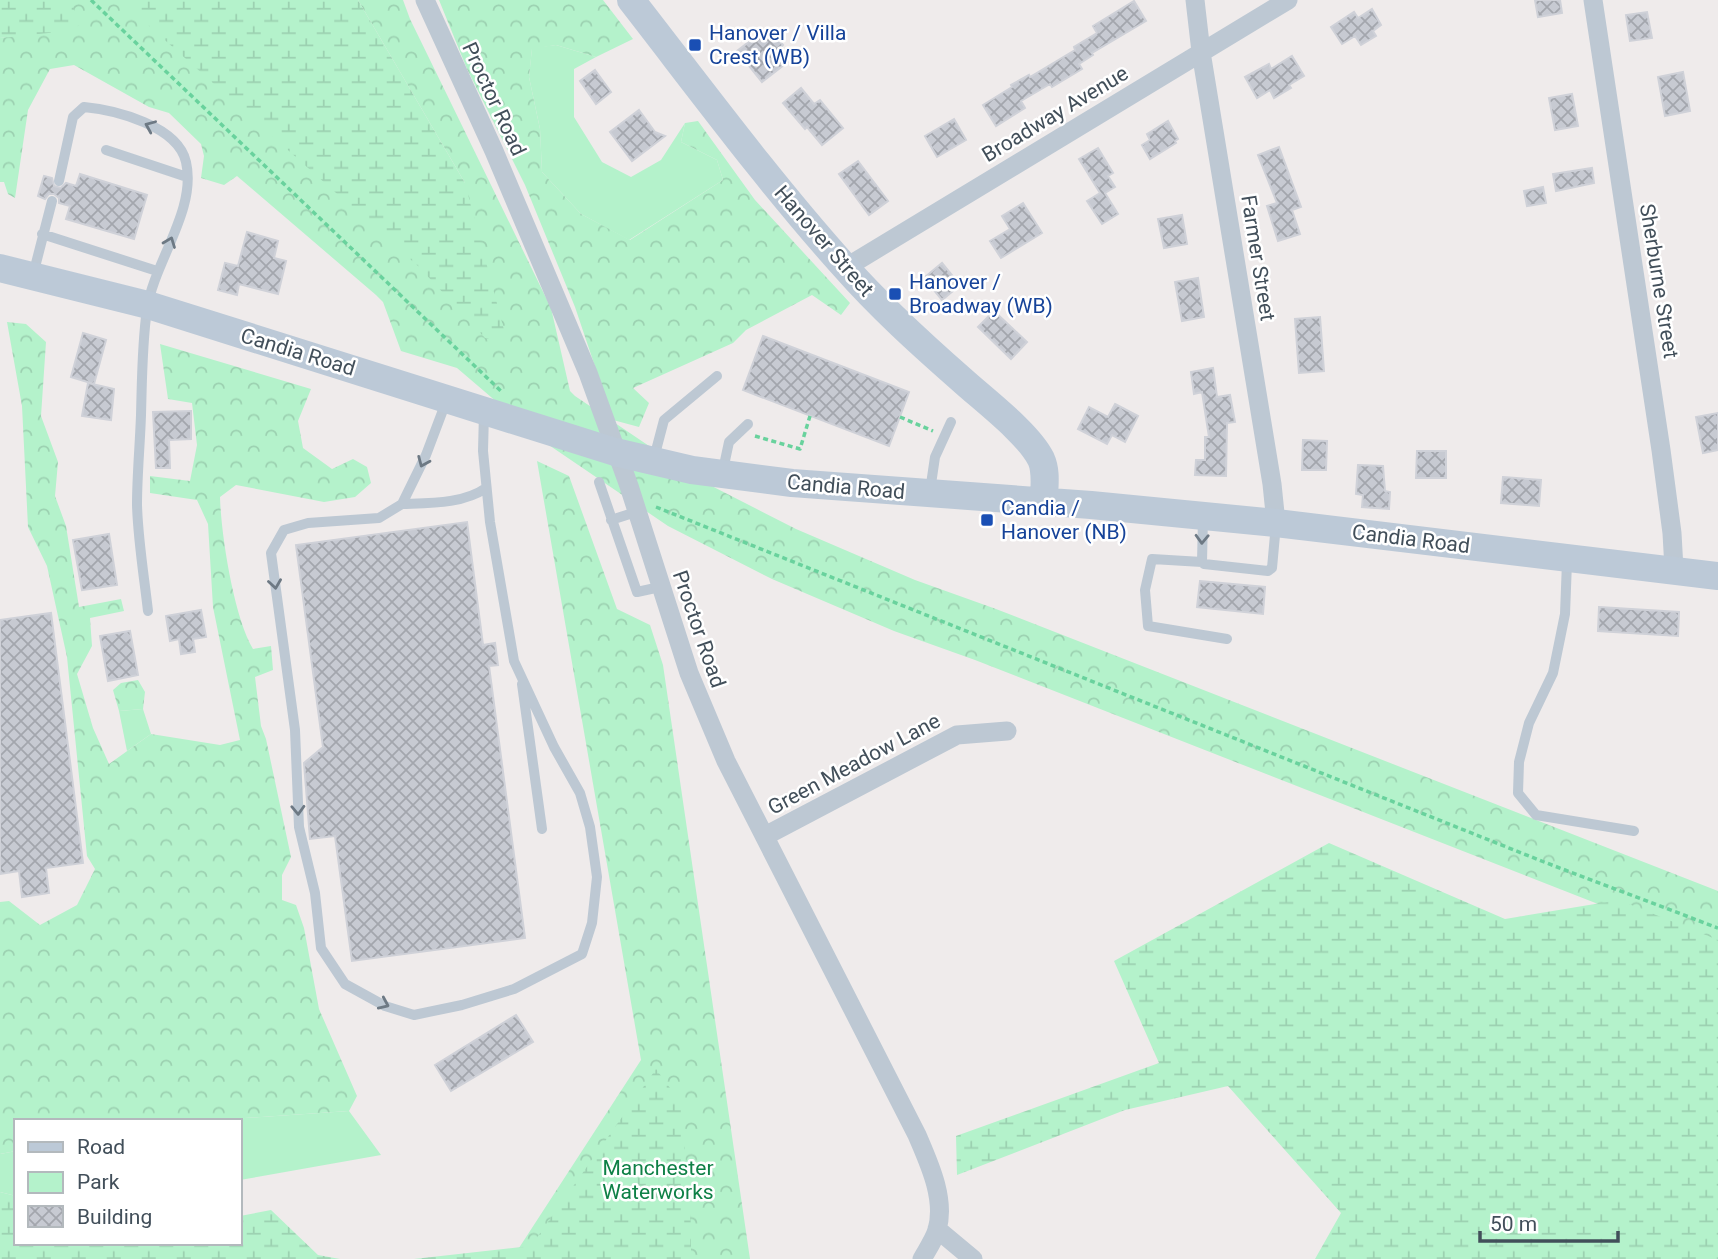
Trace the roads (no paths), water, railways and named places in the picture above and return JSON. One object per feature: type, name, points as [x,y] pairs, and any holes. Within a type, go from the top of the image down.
[{"type":"main road","name":"Hanover Street","points":[[631,0],[725,124],[845,268],[923,345],[1007,420],[1036,451],[1042,461],[1044,473],[1044,501]]},
{"type":"main road","name":"Candia Road","points":[[0,268],[148,305],[447,398],[494,401],[615,452],[653,462],[723,474],[929,495],[1044,501],[1276,523],[1718,576]]},
{"type":"street","name":"Proctor Road","points":[[425,0],[494,151],[588,373],[615,452],[644,509],[660,587],[709,724],[917,1135],[934,1174],[939,1194],[937,1229],[922,1259]]},
{"type":"street","name":"Farmer Street","points":[[1195,0],[1276,523]]},
{"type":"street","name":"Broadway Avenue","points":[[845,268],[1288,0]]},
{"type":"street","name":"Sherburne Street","points":[[1593,0],[1661,450],[1674,569]]},
{"type":"street","name":"Green Meadow Lane","points":[[765,836],[957,735],[1007,731]]},
{"type":"street","points":[[937,1229],[973,1259]]},
{"type":"lane","points":[[59,181],[73,117],[84,107],[102,109],[159,128],[179,146],[186,162],[187,177],[182,211],[157,271],[148,305],[144,337],[137,506],[148,611]]},
{"type":"lane","points":[[106,150],[187,177]]},
{"type":"lane","points":[[33,275],[52,201]]},
{"type":"lane","points":[[42,234],[157,271]]},
{"type":"lane","points":[[653,462],[664,420],[717,376]]},
{"type":"lane","points":[[402,504],[426,455],[447,398]]},
{"type":"lane","points":[[486,488],[475,496],[402,504],[379,518],[308,523],[284,530],[271,553],[295,730],[299,827],[315,893],[321,948],[345,984],[385,1006],[414,1015],[462,1005],[514,989],[582,954],[592,923],[597,877],[590,827],[580,793],[554,747],[514,661],[506,619],[483,451],[494,401]]},
{"type":"lane","points":[[929,495],[935,457],[951,422]]},
{"type":"lane","points":[[723,474],[729,442],[748,424]]},
{"type":"lane","points":[[598,482],[637,592],[660,587]]},
{"type":"lane","points":[[611,520],[644,509]]},
{"type":"lane","points":[[1202,562],[1203,517]]},
{"type":"lane","points":[[1227,639],[1148,626],[1145,590],[1152,559],[1268,570],[1272,568],[1276,523]]},
{"type":"lane","points":[[1567,558],[1564,614],[1553,673],[1529,723],[1519,762],[1518,793],[1536,815],[1634,831]]},
{"type":"lane","points":[[521,674],[542,829]]},
{"type":"place","name":"Hanover / Villa Crest (WB)","points":[[695,45]]},
{"type":"place","name":"Hanover / Broadway (WB)","points":[[895,294]]},
{"type":"place","name":"Candia / Hanover (NB)","points":[[987,520]]},
{"type":"park label","name":"Manchester Waterworks","points":[[658,1180]]}]
